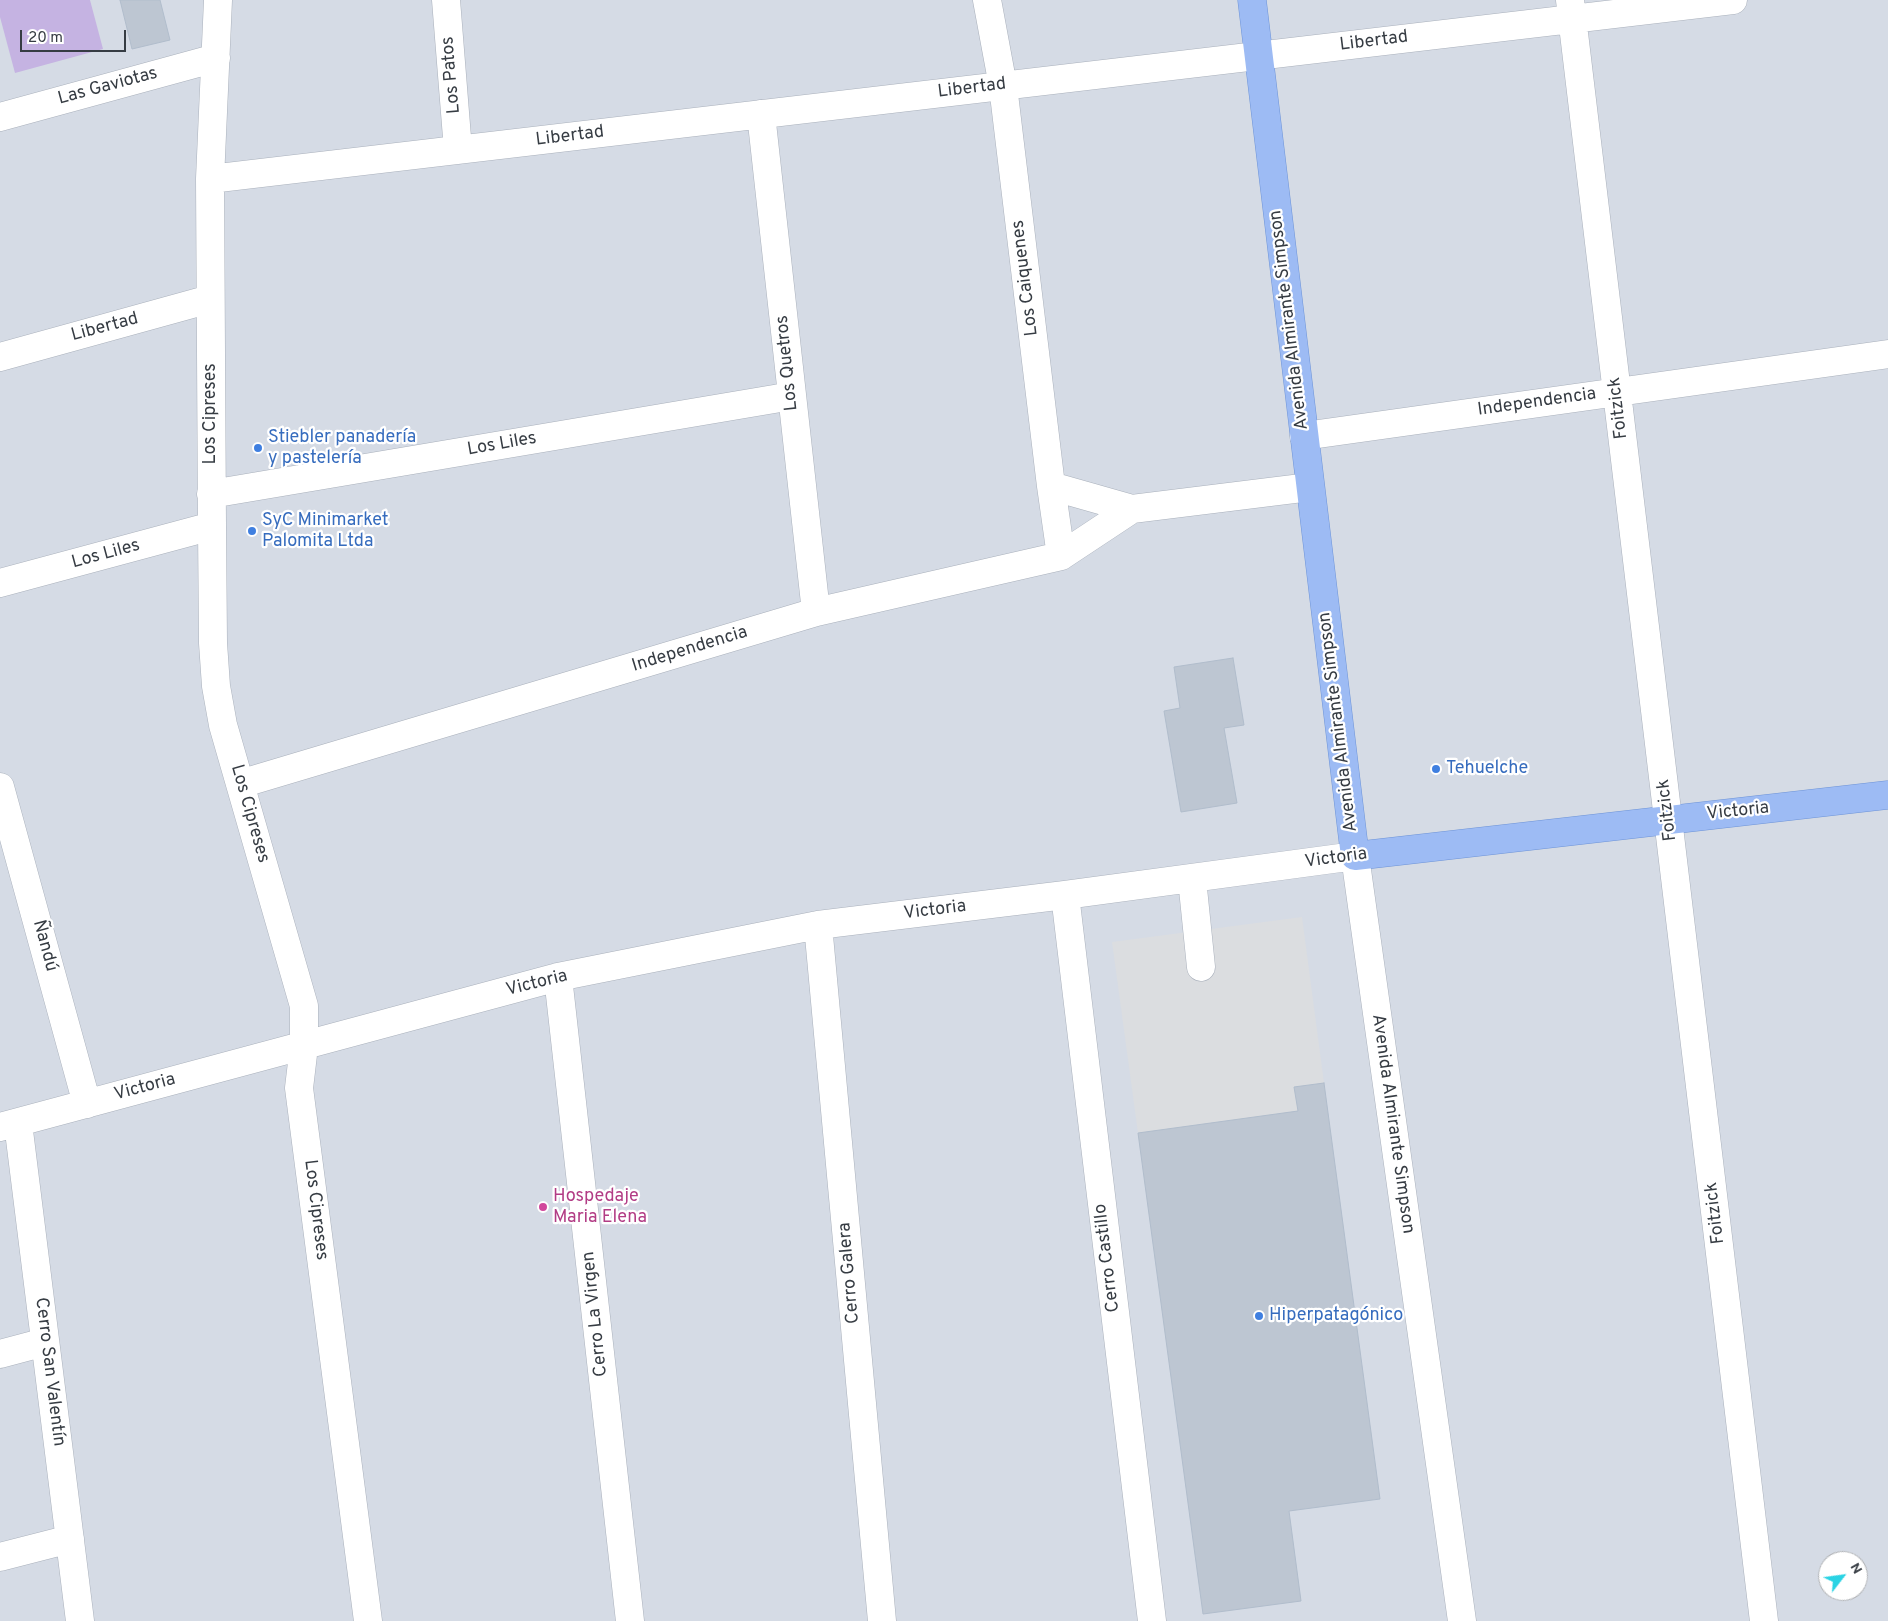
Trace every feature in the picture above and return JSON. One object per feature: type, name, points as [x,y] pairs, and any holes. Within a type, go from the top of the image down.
[{"type":"main road","name":"Avenida Almirante Simpson","points":[[1252,0],[1355,856]]},
{"type":"main road","name":"Victoria","points":[[1355,856],[1888,795]]},
{"type":"street","name":"Los Cipreses","points":[[218,0],[210,178],[213,643],[216,686],[223,725],[304,1006],[304,1046],[299,1088],[368,1621]]},
{"type":"street","name":"Los Patos","points":[[446,0],[458,150]]},
{"type":"street","name":"Los Caiquenes","points":[[987,0],[1003,86],[1051,486],[1062,556]]},
{"type":"street","name":"Libertad","points":[[210,178],[1258,56],[1571,9],[1734,0]]},
{"type":"street","name":"Foitzick","points":[[1571,9],[1764,1621]]},
{"type":"street","name":"Las Gaviotas","points":[[0,117],[216,58]]},
{"type":"street","name":"Los Quetros","points":[[761,114],[816,612]]},
{"type":"street","name":"Libertad","points":[[0,357],[210,299]]},
{"type":"street","name":"Independencia","points":[[1304,436],[1888,354]]},
{"type":"street","name":"Los Liles","points":[[212,494],[792,396]]},
{"type":"street","name":"Independencia","points":[[1051,486],[1132,509],[1310,487]]},
{"type":"street","name":"Independencia","points":[[240,784],[816,612],[1062,556],[1132,509]]},
{"type":"street","name":"Los Liles","points":[[0,584],[212,526]]},
{"type":"street","name":"Ñandú","points":[[0,787],[87,1104]]},
{"type":"street","name":"Victoria","points":[[9,1125],[558,977],[818,925],[1065,896],[1355,856]]},
{"type":"street","name":"Avenida Almirante Simpson","points":[[1355,856],[1462,1621]]},
{"type":"street","points":[[1192,879],[1201,967]]},
{"type":"street","name":"Cerro Castillo","points":[[1065,896],[1152,1621]]},
{"type":"street","name":"Cerro Galera","points":[[818,925],[882,1621]]},
{"type":"street","name":"Cerro La Virgen","points":[[558,977],[630,1621]]},
{"type":"street","name":"Cerro San Valentín","points":[[9,1125],[46,1342],[80,1621]]},
{"type":"street","points":[[0,1354],[46,1342]]},
{"type":"street","points":[[0,1557],[70,1540]]},
{"type":"shaded area","points":[[0,0],[1888,0],[1888,1621],[0,1621]]},
{"type":"shaded area","points":[[0,0],[90,0],[103,49],[15,73],[0,17]]},
{"type":"shaded area","points":[[1302,917],[1324,1083],[1294,1087],[1298,1111],[1138,1133],[1112,942]]},
{"type":"building","points":[[120,0],[160,0],[170,40],[132,49]]},
{"type":"building","points":[[1233,658],[1244,725],[1224,728],[1237,803],[1181,812],[1164,711],[1180,708],[1174,667]]},
{"type":"building","name":"Hiperpatagónico","points":[[1324,1083],[1380,1499],[1289,1511],[1301,1601],[1203,1614],[1138,1133],[1298,1111],[1294,1087]]},
{"type":"place","name":"Stiebler panadería y pastelería","points":[[258,448]]},
{"type":"place","name":"SyC Minimarket Palomita Ltda","points":[[252,531]]},
{"type":"place","name":"Tehuelche","points":[[1436,769]]},
{"type":"place","name":"Hospedaje Maria Elena","points":[[543,1207]]},
{"type":"place","name":"Hiperpatagónico","points":[[1259,1316]]}]
